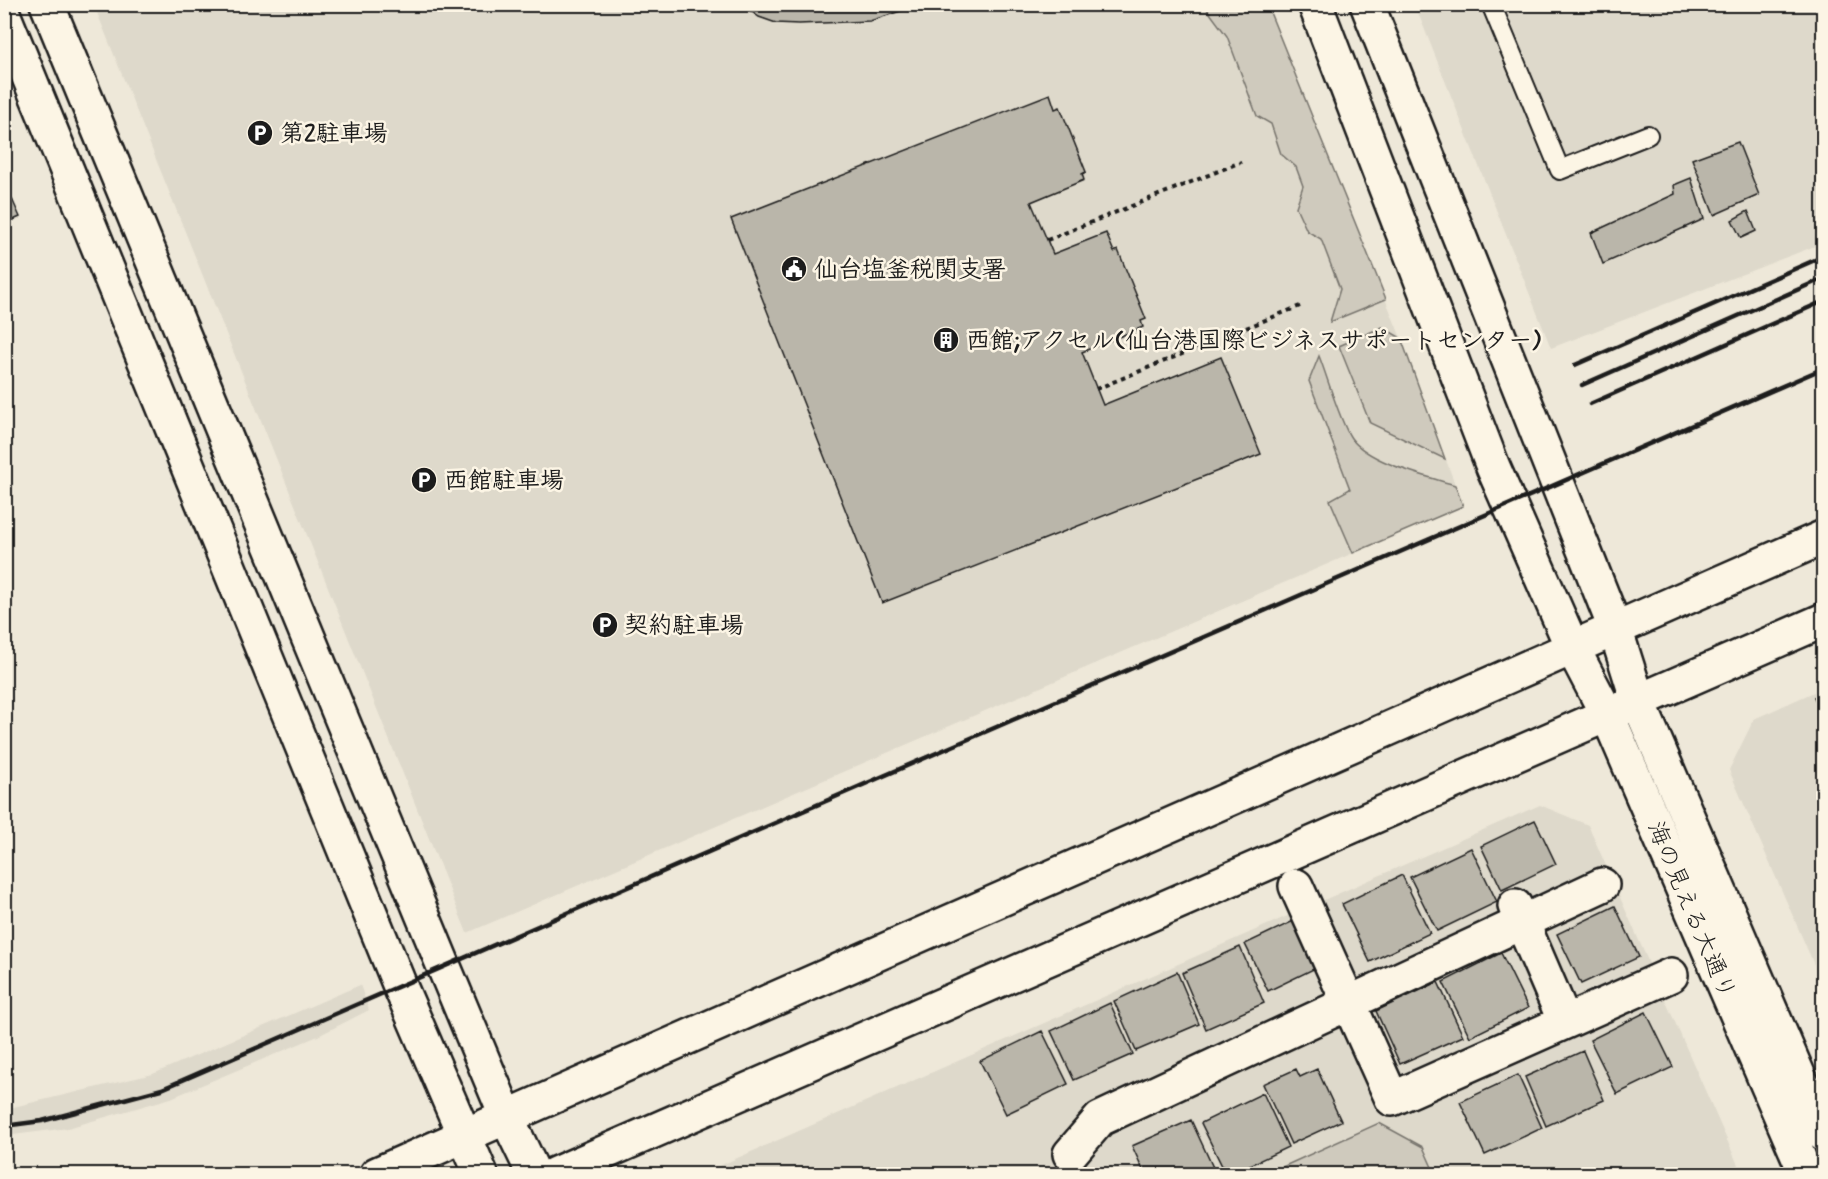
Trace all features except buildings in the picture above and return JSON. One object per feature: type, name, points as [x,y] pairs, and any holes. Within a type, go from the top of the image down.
[{"type":"street","points":[[47,4],[507,1118],[534,1174]]},
{"type":"street","name":"海の見える大通り","points":[[1315,4],[1493,467],[1572,647],[1608,716],[1806,1174]]},
{"type":"street","points":[[1367,4],[1615,628],[1638,701],[1824,1135]]},
{"type":"street","points":[[4,16],[481,1174]]},
{"type":"street","points":[[377,1174],[1824,537]]},
{"type":"street","points":[[555,1174],[1824,620]]},
{"type":"street","points":[[1070,1154],[1100,1119],[1349,1004],[1519,915],[1602,885]]},
{"type":"street","points":[[1296,886],[1392,1099],[1671,975]]},
{"type":"street","points":[[1519,915],[1565,1022]]},
{"type":"lane","points":[[1491,4],[1560,170],[1648,135]]},
{"type":"path","points":[[1047,240],[1241,162]]},
{"type":"path","points":[[1096,389],[1300,306]]},
{"type":"shaded area","points":[[94,5],[1267,5],[1401,338],[1463,506],[467,933]]},
{"type":"shaded area","points":[[1204,5],[1267,5],[1386,299],[1330,322],[1340,289],[1321,239],[1307,231],[1296,207],[1303,186],[1296,167],[1281,154],[1271,124],[1257,116],[1227,36]]},
{"type":"shaded area","points":[[1415,5],[1823,5],[1823,243],[1551,348]]},
{"type":"shaded area","points":[[1382,327],[1401,338],[1445,459],[1370,423],[1339,346]]},
{"type":"shaded area","points":[[1319,356],[1342,421],[1359,447],[1399,468],[1455,485],[1463,506],[1353,553],[1330,500],[1350,489],[1309,381]]},
{"type":"shaded area","points":[[1823,688],[1823,985],[1729,770],[1754,719]]},
{"type":"shaded area","points":[[1540,805],[1588,825],[1742,1174],[701,1174]]},
{"type":"shaded area","points":[[360,985],[369,1010],[318,1036],[171,1098],[68,1128],[5,1136],[5,1109],[153,1074]]},
{"type":"shaded area","points":[[1379,1123],[1423,1147],[1435,1174],[1267,1174]]},
{"type":"railway","points":[[1575,365],[1824,256]]},
{"type":"railway","points":[[1582,385],[1824,278]]},
{"type":"railway","points":[[1590,404],[1824,301]]},
{"type":"railway","points":[[4,1126],[42,1121],[162,1089],[1824,368]]},
{"type":"place","name":"第2駐車場","points":[[260,133]]},
{"type":"place","name":"仙台塩釜税関支署","points":[[794,269]]},
{"type":"place","name":"西館;アクセル(仙台港国際ビジネスサポートセンター)","points":[[946,340]]},
{"type":"place","name":"西館駐車場","points":[[424,480]]},
{"type":"place","name":"契約駐車場","points":[[605,625]]}]
